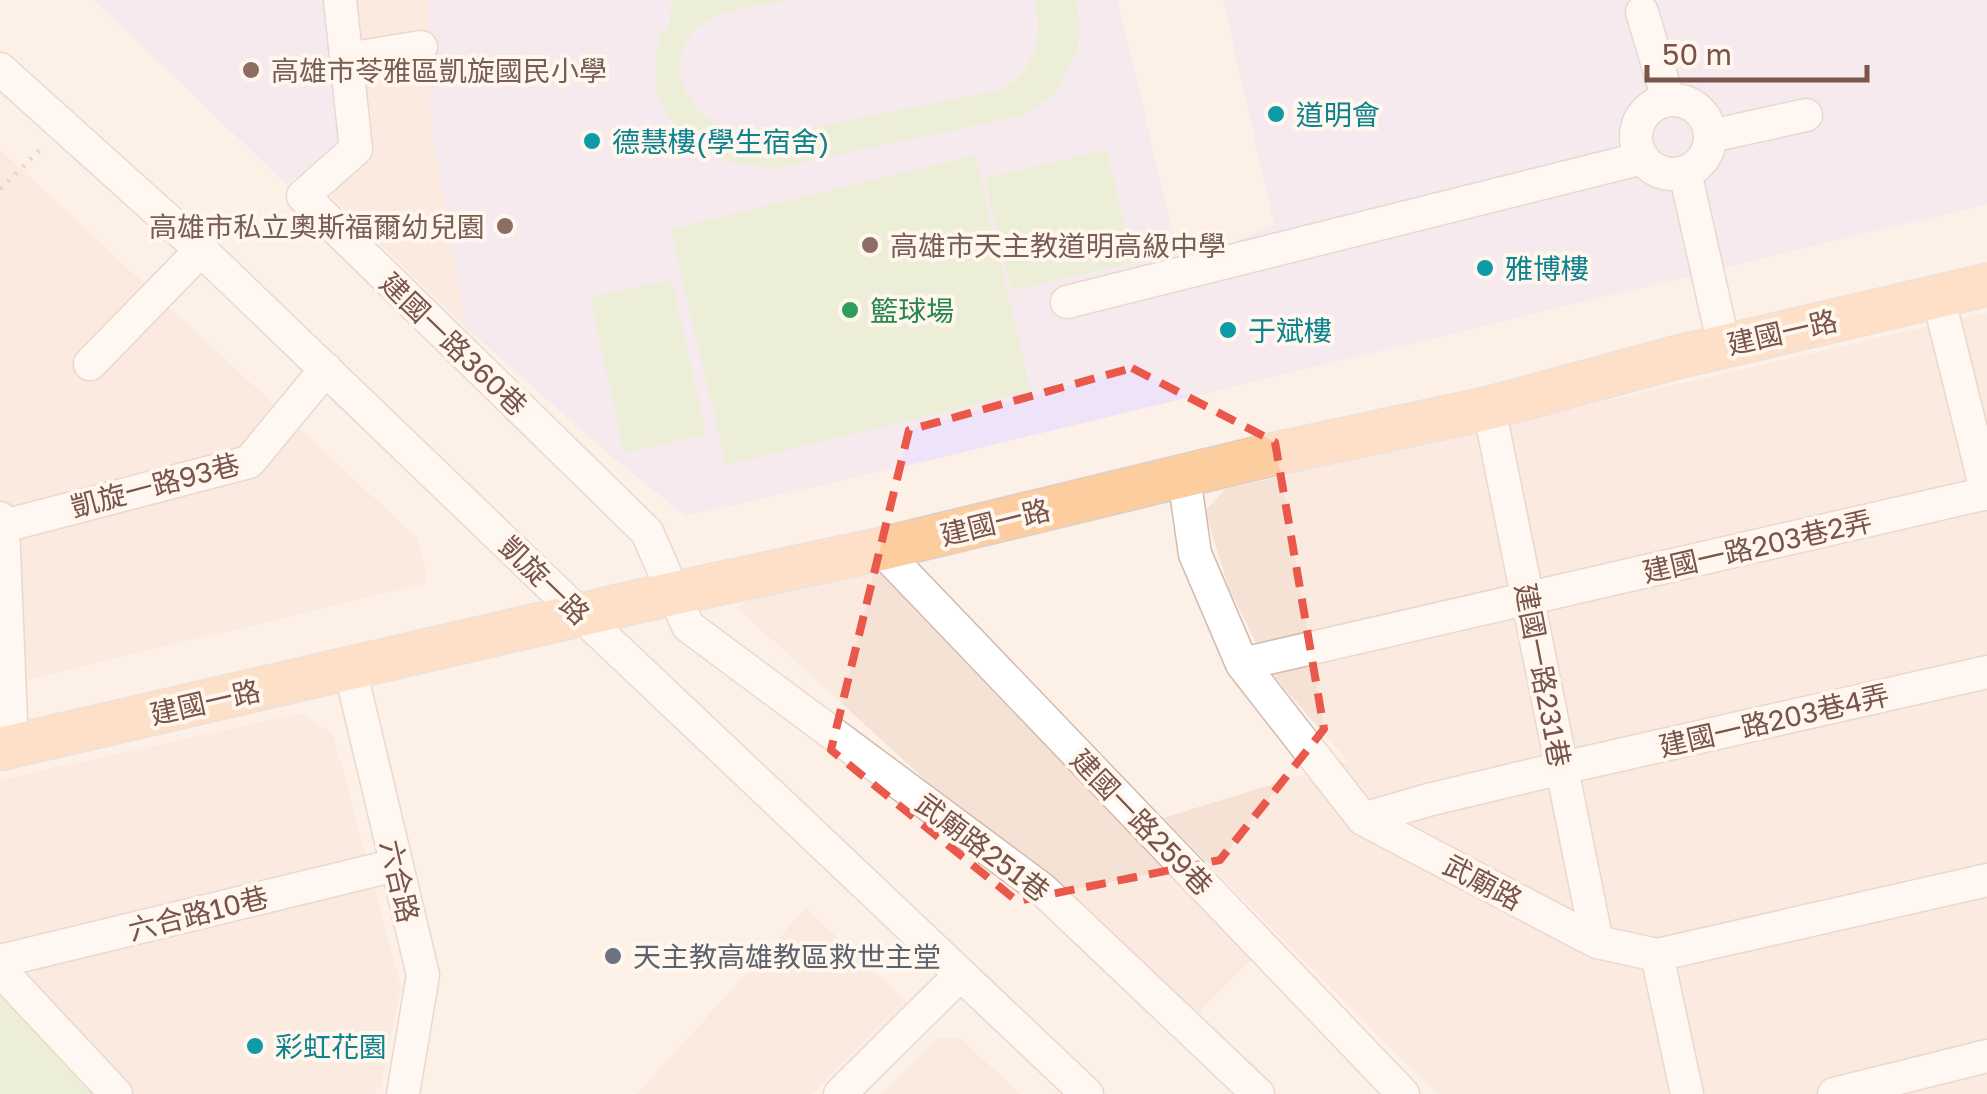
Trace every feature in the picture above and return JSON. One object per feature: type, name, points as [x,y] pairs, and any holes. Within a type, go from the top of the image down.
[{"type":"main road","name":"建國一路","points":[[6,748],[582,616],[681,610],[881,550],[1261,457],[1489,408],[1724,346],[1987,285]]},
{"type":"street","name":"建國一路360巷","points":[[340,0],[356,149],[303,196],[647,532],[681,610]]},
{"type":"street","points":[[1642,12],[1668,100]]},
{"type":"street","points":[[347,60],[421,46]]},
{"type":"street","name":"凱旋一路","points":[[3,78],[200,250],[1087,1094]]},
{"type":"street","points":[[1681,100],[1703,113],[1711,136],[1704,158],[1695,167],[1673,174],[1661,172],[1643,158],[1636,136],[1638,123],[1655,104],[1681,100]]},
{"type":"street","points":[[1711,136],[1806,115]]},
{"type":"street","points":[[1067,302],[1643,158]]},
{"type":"street","points":[[1685,172],[1724,346]]},
{"type":"street","points":[[90,364],[200,250]]},
{"type":"street","points":[[1938,296],[1987,494]]},
{"type":"street","name":"凱旋一路93巷","points":[[1,524],[249,462],[326,369]]},
{"type":"street","name":"建國一路231巷","points":[[1489,408],[1597,942]]},
{"type":"street","name":"武廟路","points":[[1184,477],[1194,554],[1242,664],[1363,819],[1597,942],[1657,955],[1987,880]]},
{"type":"street","name":"建國一路203巷2弄","points":[[1242,664],[1987,494]]},
{"type":"street","points":[[1,524],[6,748]]},
{"type":"street","name":"建國一路259巷","points":[[881,550],[1403,1094]]},
{"type":"street","name":"武廟路251巷","points":[[681,610],[1042,889],[1258,1094]]},
{"type":"street","name":"六合路","points":[[350,669],[422,975],[403,1094]]},
{"type":"street","name":"建國一路203巷4弄","points":[[1363,819],[1562,768],[1987,672]]},
{"type":"street","name":"六合路10巷","points":[[0,961],[396,865]]},
{"type":"street","points":[[1657,955],[1687,1094]]},
{"type":"street","points":[[0,970],[116,1094]]},
{"type":"street","points":[[840,1094],[960,976]]},
{"type":"street","points":[[1834,1094],[1987,1056]]},
{"type":"path","points":[[0,189],[63,127]]},
{"type":"highlighted area","points":[[1132,368],[1275,442],[1324,729],[1220,860],[1017,901],[831,750],[909,430]]},
{"type":"shaded area","name":"高雄市苓雅區凱旋國民小學","points":[[94,0],[325,0],[344,141],[287,185]]},
{"type":"shaded area","points":[[351,0],[427,0],[431,124],[466,328],[326,191]]},
{"type":"shaded area","name":"高雄市天主教道明高級中學","points":[[427,0],[1118,0],[1180,264],[1274,225],[1223,0],[1987,0],[1987,204],[685,516],[466,328],[431,124]]},
{"type":"shaded area","points":[[0,149],[417,538],[428,583],[0,686]]},
{"type":"shaded area","points":[[1987,313],[1987,1094],[1439,1094],[1163,818],[1348,761],[1272,674],[1229,589],[1205,511],[1226,489]]},
{"type":"shaded area","points":[[881,571],[1257,954],[1190,1022],[737,608],[750,596]]},
{"type":"shaded area","points":[[302,713],[333,734],[401,987],[381,1086],[374,1094],[127,1094],[0,957],[0,780]]},
{"type":"shaded area","points":[[806,908],[907,1002],[812,1094],[637,1094]]},
{"type":"shaded area","points":[[938,1037],[962,1039],[1019,1094],[882,1094]]},
{"type":"green space","points":[[671,0],[790,0],[715,17],[695,31],[683,48],[683,85],[692,102],[725,128],[747,134],[796,132],[996,91],[1020,75],[1032,56],[1038,27],[1033,0],[1077,0],[1078,49],[1055,94],[1026,115],[773,169],[729,162],[699,147],[665,112],[655,86],[655,62],[658,38],[670,23]]},
{"type":"green space","points":[[1107,149],[1133,263],[1011,291],[985,178]]},
{"type":"green space","name":"籃球場","points":[[975,155],[1031,391],[726,465],[670,229]]},
{"type":"green space","points":[[672,279],[706,435],[624,453],[590,297]]},
{"type":"green space","points":[[0,988],[98,1094],[0,1094]]},
{"type":"place","name":"高雄市苓雅區凱旋國民小學","points":[[251,70]]},
{"type":"place","name":"道明會","points":[[1276,114]]},
{"type":"place","name":"德慧樓(學生宿舍)","points":[[592,141]]},
{"type":"place","name":"高雄市私立奧斯福爾幼兒園","points":[[505,226]]},
{"type":"place","name":"高雄市天主教道明高級中學","points":[[870,245]]},
{"type":"place","name":"雅博樓","points":[[1485,268]]},
{"type":"place","name":"籃球場","points":[[850,310]]},
{"type":"place","name":"于斌樓","points":[[1228,330]]},
{"type":"place","name":"天主教高雄教區救世主堂","points":[[613,956]]},
{"type":"place","name":"彩虹花園","points":[[255,1046]]}]
